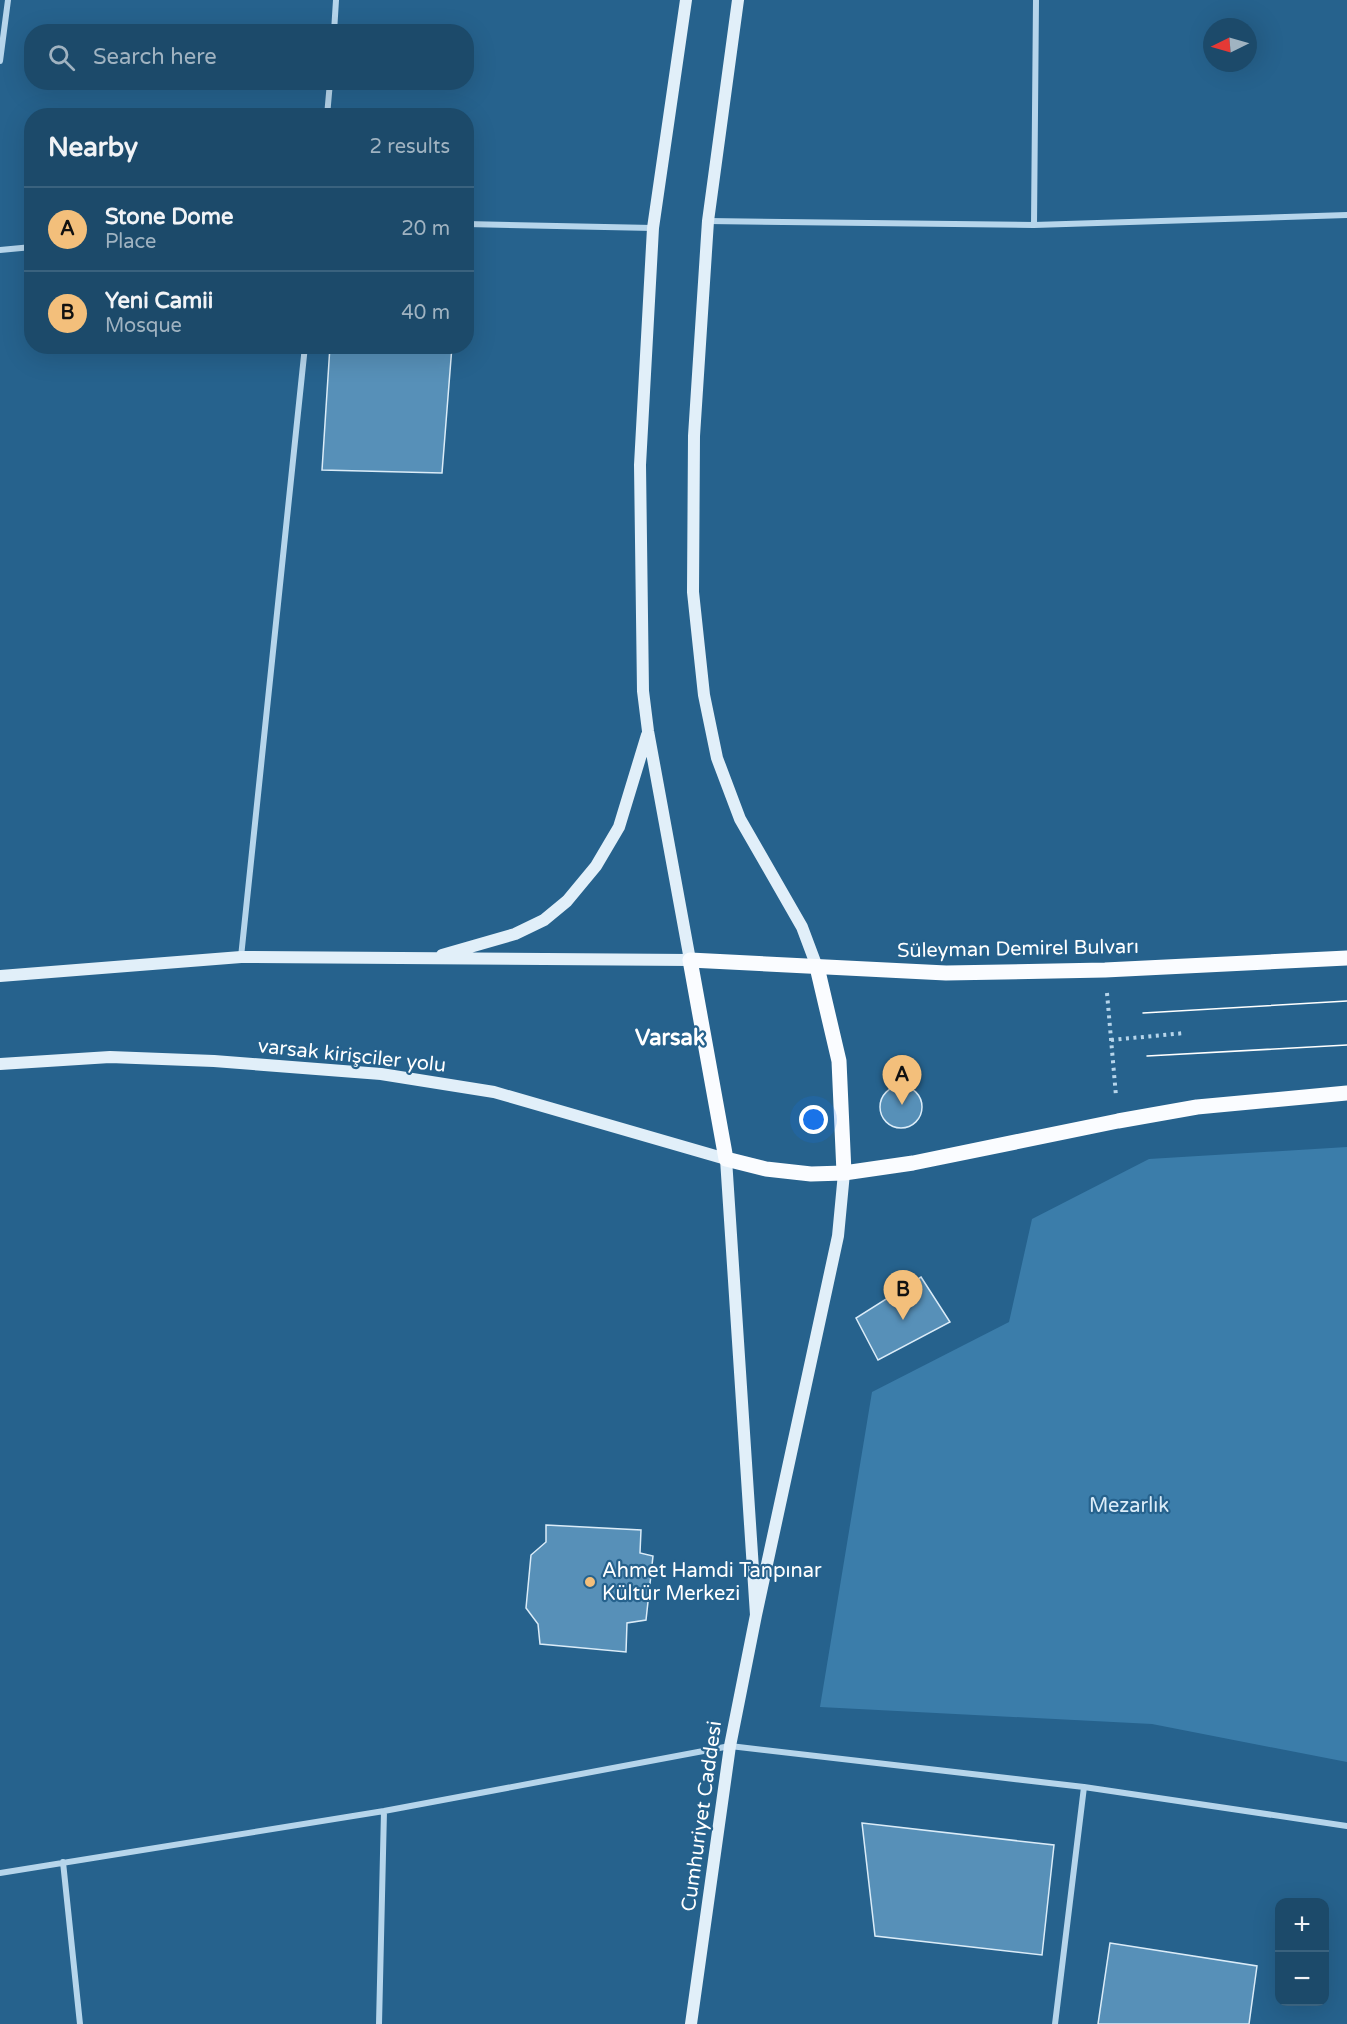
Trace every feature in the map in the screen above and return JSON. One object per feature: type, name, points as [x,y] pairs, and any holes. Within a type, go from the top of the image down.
[{"type":"main road","name":"Süleyman Demirel Bulvarı","points":[[690,960],[946,973],[1105,970],[1347,958]]},
{"type":"main road","points":[[690,960],[726,1159],[766,1168],[811,1174],[844,1173],[913,1163],[1197,1107],[1347,1093]]},
{"type":"main road","points":[[817,967],[839,1061],[844,1173]]},
{"type":"street","points":[[0,61],[8,0]]},
{"type":"street","points":[[334,24],[336,0]]},
{"type":"street","points":[[0,976],[241,957],[690,960],[648,731],[644,691],[640,465],[653,228],[686,0]]},
{"type":"street","points":[[738,0],[708,221],[694,436],[693,592],[704,696],[717,758],[740,819],[802,927],[817,967]]},
{"type":"street","points":[[1034,225],[1036,0]]},
{"type":"street","points":[[328,108],[329,90]]},
{"type":"street","points":[[708,221],[1034,225],[1347,215]]},
{"type":"street","points":[[474,224],[653,228]]},
{"type":"street","points":[[0,250],[24,248]]},
{"type":"street","points":[[241,957],[304,354]]},
{"type":"street","points":[[427,959],[515,934],[544,920],[567,901],[596,866],[619,827],[648,731]]},
{"type":"street","name":"varsak kirişciler yolu","points":[[0,1064],[110,1057],[214,1061],[381,1074],[494,1092],[726,1159]]},
{"type":"street","points":[[726,1159],[756,1615]]},
{"type":"street","points":[[756,1615],[838,1236],[844,1173]]},
{"type":"street","name":"Cumhuriyet Caddesi","points":[[691,2024],[730,1746],[756,1615]]},
{"type":"street","points":[[0,1872],[384,1811],[730,1746],[1084,1787],[1347,1827]]},
{"type":"street","points":[[1055,2024],[1084,1787]]},
{"type":"street","points":[[379,2024],[384,1811]]},
{"type":"street","points":[[63,1862],[80,2024]]},
{"type":"path","points":[[1105,970],[1118,1121]]},
{"type":"path","points":[[1111,1040],[1185,1034]]},
{"type":"green space","name":"Mezarlık","points":[[1347,1147],[1347,1762],[1152,1724],[820,1707],[872,1392],[1009,1322],[1032,1219],[1149,1159]]},
{"type":"building","points":[[329,354],[451,354],[442,473],[322,470]]},
{"type":"building","points":[[901,1086],[909,1087],[916,1092],[921,1099],[921,1115],[916,1122],[909,1127],[901,1128],[893,1127],[886,1122],[881,1115],[880,1107],[881,1099],[886,1092],[893,1087]]},
{"type":"building","points":[[921,1277],[950,1322],[878,1360],[856,1318]]},
{"type":"building","name":"Ahmet Hamdi Tanpınar Kültür Merkezi","points":[[546,1525],[641,1530],[640,1553],[653,1556],[646,1620],[627,1623],[626,1652],[540,1644],[538,1624],[526,1608],[531,1555],[546,1542]]},
{"type":"building","points":[[862,1823],[1054,1845],[1042,1955],[875,1936]]},
{"type":"building","points":[[1110,1943],[1257,1966],[1249,2024],[1098,2024]]},
{"type":"tram line","points":[[1143,1013],[1347,1001]]},
{"type":"tram line","points":[[1147,1056],[1347,1045]]},
{"type":"place","name":"Stone Dome","points":[[902,1105]]},
{"type":"place","name":"Yeni Camii","points":[[903,1320]]},
{"type":"place","name":"Ahmet Hamdi Tanpınar Kültür Merkezi","points":[[590,1582]]},
{"type":"district","name":"Varsak","points":[[670,1037]]}]
